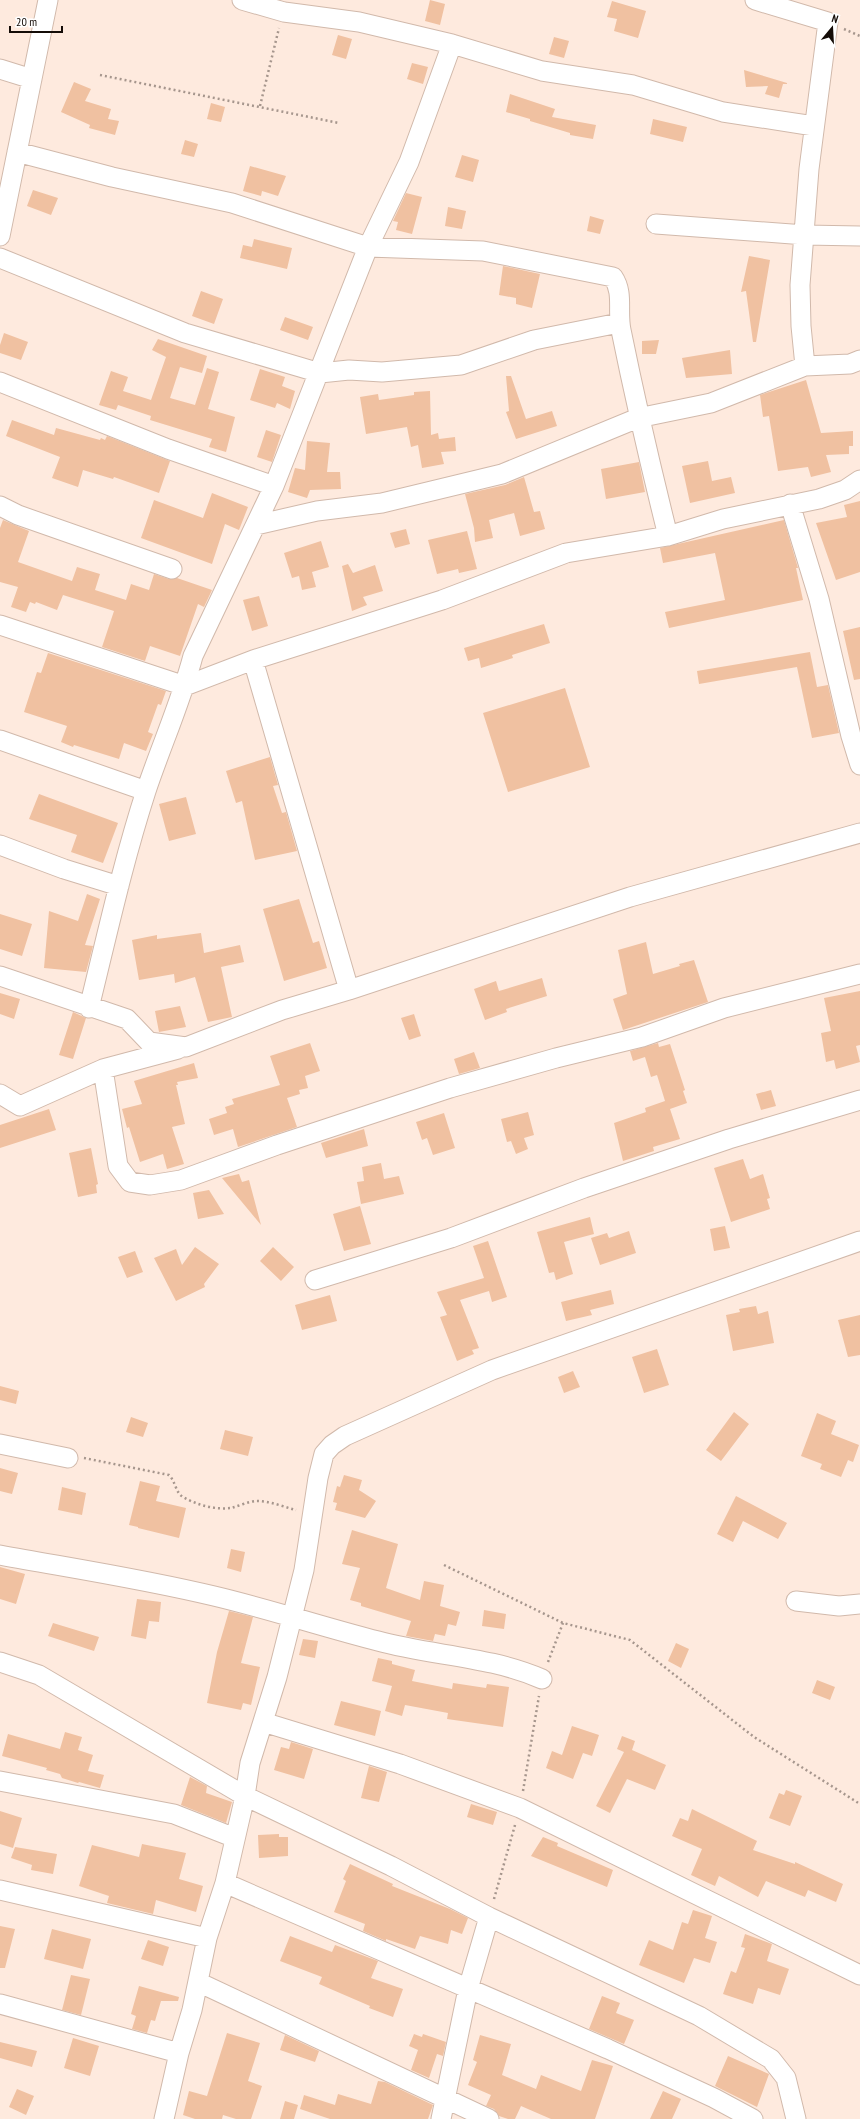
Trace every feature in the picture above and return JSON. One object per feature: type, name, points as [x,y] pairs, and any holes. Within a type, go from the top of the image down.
[{"type":"street","points":[[0,236],[48,0]]},
{"type":"street","points":[[242,0],[284,12],[359,22],[452,44],[542,71],[633,85],[723,112],[814,126]]},
{"type":"street","points":[[755,0],[828,22],[809,169],[800,285],[801,326],[805,366]]},
{"type":"street","points":[[89,1008],[119,886],[146,791],[185,686],[192,656],[274,486],[320,373],[336,326],[368,247],[409,162],[452,44]]},
{"type":"street","points":[[0,69],[32,79]]},
{"type":"street","points":[[17,152],[112,177],[232,203],[368,247],[483,251],[613,277],[619,286],[619,323],[638,418],[668,536]]},
{"type":"street","points":[[656,224],[805,235],[860,236]]},
{"type":"street","points":[[0,258],[185,333],[320,373],[349,370],[382,372],[461,365],[534,340],[619,323]]},
{"type":"street","points":[[256,525],[317,511],[382,503],[502,474],[638,418],[711,403],[805,366],[850,364],[860,360]]},
{"type":"street","points":[[0,382],[168,449],[274,486]]},
{"type":"street","points":[[0,625],[185,686],[253,660],[442,600],[566,553],[668,536],[723,519],[819,499],[845,490],[860,480]]},
{"type":"street","points":[[790,504],[819,599],[851,736],[860,765]]},
{"type":"street","points":[[0,506],[18,515],[172,569]]},
{"type":"street","points":[[253,660],[349,990]]},
{"type":"street","points":[[0,740],[146,791]]},
{"type":"street","points":[[0,1094],[20,1106],[103,1069],[186,1047],[282,1010],[349,990],[630,897],[860,833]]},
{"type":"street","points":[[0,845],[64,869],[119,886]]},
{"type":"street","points":[[103,1069],[118,1166],[130,1182],[150,1185],[181,1180],[277,1145],[450,1088],[556,1058],[642,1037],[724,1008],[860,974]]},
{"type":"street","points":[[0,976],[89,1008],[127,1019],[149,1042],[186,1047]]},
{"type":"street","points":[[314,1280],[451,1238],[584,1188],[729,1139],[860,1100]]},
{"type":"street","points":[[164,2119],[179,2053],[198,1982],[207,1938],[225,1883],[245,1796],[250,1763],[277,1676],[291,1616],[304,1570],[318,1478],[324,1454],[332,1445],[346,1436],[492,1370],[860,1241]]},
{"type":"street","points":[[0,1444],[68,1458]]},
{"type":"street","points":[[0,1555],[213,1596],[291,1616],[385,1643],[498,1663],[542,1679]]},
{"type":"street","points":[[796,1601],[839,1606],[860,1604]]},
{"type":"street","points":[[0,1662],[38,1675],[245,1796],[391,1866],[489,1917],[699,2016],[771,2059],[786,2078],[796,2119]]},
{"type":"street","points":[[263,1722],[400,1764],[520,1808],[860,1975]]},
{"type":"street","points":[[0,1782],[174,1814],[235,1838]]},
{"type":"street","points":[[225,1883],[608,2049],[714,2098],[754,2119]]},
{"type":"street","points":[[0,1890],[207,1938]]},
{"type":"street","points":[[440,2119],[468,1989],[489,1917]]},
{"type":"street","points":[[198,1982],[489,2119]]},
{"type":"street","points":[[0,2004],[179,2053]]},
{"type":"path","points":[[260,106],[284,12]]},
{"type":"path","points":[[100,75],[338,122]]},
{"type":"path","points":[[68,1458],[93,1459],[124,1467],[169,1475],[174,1480],[176,1490],[182,1497],[216,1508],[231,1508],[256,1501],[267,1502],[312,1515]]},
{"type":"path","points":[[444,1564],[562,1623],[630,1640],[754,1737],[860,1804]]},
{"type":"path","points":[[489,1917],[520,1808],[542,1679],[562,1623]]},
{"type":"building","points":[[430,0],[445,4],[440,25],[425,21]]},
{"type":"building","points":[[612,1],[646,11],[638,38],[614,31],[617,19],[607,17]]},
{"type":"building","points":[[338,35],[352,39],[346,59],[332,55]]},
{"type":"building","points":[[554,37],[569,41],[564,58],[549,54]]},
{"type":"building","points":[[412,63],[428,67],[423,84],[407,79]]},
{"type":"building","points":[[744,70],[787,84],[783,84],[779,98],[765,94],[768,86],[746,87]]},
{"type":"building","points":[[74,82],[91,89],[85,101],[111,109],[108,119],[119,121],[115,135],[89,128],[90,125],[61,112]]},
{"type":"building","points":[[510,94],[555,109],[552,117],[596,125],[593,139],[570,135],[570,133],[506,112]]},
{"type":"building","points":[[211,103],[225,107],[221,122],[207,119]]},
{"type":"building","points":[[653,119],[687,127],[683,142],[650,134]]},
{"type":"building","points":[[185,140],[198,144],[194,157],[181,154]]},
{"type":"building","points":[[462,155],[479,160],[473,182],[455,177]]},
{"type":"building","points":[[250,166],[286,176],[278,196],[262,191],[261,196],[243,191]]},
{"type":"building","points":[[33,190],[58,198],[51,215],[27,206]]},
{"type":"building","points":[[406,193],[422,197],[412,234],[396,230],[398,222],[393,221]]},
{"type":"building","points":[[448,207],[466,211],[462,229],[445,226]]},
{"type":"building","points":[[590,216],[604,220],[600,234],[587,231]]},
{"type":"building","points":[[254,239],[292,248],[287,269],[240,258],[243,245],[252,247]]},
{"type":"building","points":[[749,256],[770,260],[756,342],[753,342],[746,291],[741,292]]},
{"type":"building","points":[[503,266],[540,274],[532,308],[516,304],[516,298],[499,295]]},
{"type":"building","points":[[201,291],[223,299],[214,324],[192,316]]},
{"type":"building","points":[[285,317],[313,327],[308,340],[280,330]]},
{"type":"building","points":[[4,333],[28,342],[21,360],[0,353],[0,345]]},
{"type":"building","points":[[158,339],[207,356],[202,373],[180,367],[170,398],[195,405],[207,368],[219,372],[208,409],[235,417],[226,452],[209,447],[212,439],[150,420],[151,416],[118,405],[116,410],[99,405],[111,371],[128,377],[123,391],[151,400],[166,357],[152,350]]},
{"type":"building","points":[[659,340],[656,354],[642,354],[642,341]]},
{"type":"building","points":[[730,350],[732,374],[686,378],[682,358]]},
{"type":"building","points":[[260,369],[285,377],[282,386],[295,391],[290,409],[277,403],[275,408],[250,400]]},
{"type":"building","points":[[506,376],[511,376],[526,419],[552,411],[557,426],[516,439],[506,412],[509,411]]},
{"type":"building","points":[[806,380],[821,433],[853,431],[853,446],[849,446],[849,454],[826,455],[831,472],[811,477],[808,467],[778,471],[769,416],[763,417],[760,395]]},
{"type":"building","points":[[430,391],[431,435],[438,433],[439,439],[455,437],[456,451],[441,452],[444,464],[422,468],[418,445],[411,447],[407,427],[366,434],[360,397],[378,394],[379,400],[414,395],[414,392]]},
{"type":"building","points":[[12,420],[54,435],[56,428],[100,440],[101,438],[105,440],[107,436],[170,461],[159,493],[114,477],[113,479],[83,470],[78,487],[52,478],[60,457],[6,436]]},
{"type":"building","points":[[266,430],[281,435],[272,462],[257,457]]},
{"type":"building","points":[[307,441],[330,443],[327,472],[340,472],[341,489],[310,490],[307,498],[288,492],[295,468],[305,470]]},
{"type":"building","points":[[708,461],[712,481],[731,477],[735,493],[690,503],[682,466]]},
{"type":"building","points":[[639,462],[645,492],[606,499],[601,469]]},
{"type":"building","points":[[524,477],[534,512],[540,511],[545,529],[520,536],[514,513],[489,520],[493,538],[475,542],[474,528],[465,494],[505,485]]},
{"type":"building","points":[[212,493],[248,507],[239,530],[225,524],[212,564],[141,538],[154,500],[203,518]]},
{"type":"building","points":[[860,501],[860,572],[836,580],[816,523],[847,517],[844,505]]},
{"type":"building","points":[[3,520],[29,531],[18,562],[72,581],[77,567],[100,574],[95,590],[126,600],[131,584],[149,590],[154,574],[169,579],[177,578],[212,590],[204,607],[198,604],[180,656],[150,646],[145,661],[102,647],[114,611],[63,595],[57,610],[36,602],[35,604],[30,602],[26,612],[11,607],[18,587],[0,582],[0,528]]},
{"type":"building","points":[[784,520],[798,568],[796,568],[803,600],[669,628],[665,612],[725,600],[715,553],[663,563],[660,548]]},
{"type":"building","points":[[406,529],[410,544],[395,548],[390,533]]},
{"type":"building","points":[[467,531],[477,569],[459,573],[458,569],[437,574],[428,540]]},
{"type":"building","points":[[321,541],[329,567],[312,572],[316,587],[302,590],[299,576],[292,578],[284,553]]},
{"type":"building","points":[[348,564],[353,573],[375,565],[383,591],[363,597],[367,605],[352,611],[342,566]]},
{"type":"building","points":[[259,596],[268,626],[252,631],[243,600]]},
{"type":"building","points":[[544,624],[550,643],[512,655],[513,658],[481,668],[479,658],[468,661],[464,648]]},
{"type":"building","points":[[860,627],[860,679],[854,680],[843,631]]},
{"type":"building","points":[[810,652],[817,687],[828,685],[839,733],[812,738],[797,667],[699,684],[697,671]]},
{"type":"building","points":[[48,653],[166,691],[161,705],[158,704],[148,732],[153,734],[146,751],[124,743],[119,759],[74,745],[73,747],[61,742],[67,726],[24,712],[37,672],[41,673]]},
{"type":"building","points":[[565,688],[590,767],[508,792],[483,713]]},
{"type":"building","points":[[270,757],[278,785],[273,786],[282,813],[286,812],[297,851],[255,860],[242,801],[236,803],[226,771]]},
{"type":"building","points":[[39,794],[118,823],[103,863],[71,852],[77,835],[29,819]]},
{"type":"building","points":[[186,797],[196,834],[169,841],[159,804]]},
{"type":"building","points":[[87,894],[100,899],[85,945],[93,946],[86,972],[44,968],[49,911],[78,921]]},
{"type":"building","points":[[299,899],[313,943],[319,941],[327,968],[284,981],[263,909]]},
{"type":"building","points":[[0,914],[32,924],[22,956],[0,949]]},
{"type":"building","points":[[201,933],[204,953],[240,945],[244,962],[221,967],[232,1017],[208,1022],[195,977],[175,983],[174,974],[139,980],[132,940],[157,935],[157,939]]},
{"type":"building","points":[[646,942],[653,974],[694,960],[708,1002],[623,1030],[613,999],[627,994],[618,950]]},
{"type":"building","points":[[542,978],[547,996],[506,1009],[507,1012],[485,1020],[474,989],[496,981],[499,991]]},
{"type":"building","points":[[860,991],[860,1045],[856,1046],[860,1062],[836,1069],[834,1060],[826,1062],[821,1033],[831,1031],[824,998]]},
{"type":"building","points":[[0,993],[20,999],[14,1019],[0,1014]]},
{"type":"building","points":[[180,1006],[186,1027],[159,1032],[155,1011]]},
{"type":"building","points":[[73,1012],[86,1018],[73,1059],[59,1055]]},
{"type":"building","points":[[414,1014],[421,1036],[409,1040],[401,1018]]},
{"type":"building","points":[[310,1043],[320,1071],[305,1076],[308,1088],[299,1090],[300,1094],[287,1098],[297,1127],[238,1147],[233,1129],[214,1135],[209,1119],[227,1113],[225,1107],[234,1104],[232,1099],[280,1085],[270,1056]]},
{"type":"building","points":[[658,1043],[659,1047],[670,1044],[685,1090],[683,1091],[687,1103],[670,1109],[680,1139],[653,1147],[654,1151],[623,1161],[614,1123],[646,1112],[645,1108],[665,1101],[657,1075],[651,1077],[645,1057],[633,1061],[630,1051]]},
{"type":"building","points":[[474,1052],[480,1068],[459,1074],[454,1059]]},
{"type":"building","points":[[194,1063],[198,1078],[177,1082],[178,1085],[176,1085],[185,1124],[172,1127],[184,1164],[167,1169],[163,1154],[140,1162],[129,1127],[127,1128],[122,1109],[142,1104],[134,1081]]},
{"type":"building","points":[[771,1090],[776,1106],[761,1110],[756,1094]]},
{"type":"building","points":[[49,1109],[56,1130],[0,1148],[0,1125]]},
{"type":"building","points":[[528,1112],[534,1135],[524,1138],[528,1149],[516,1154],[511,1141],[507,1142],[501,1119]]},
{"type":"building","points":[[444,1113],[455,1148],[433,1155],[427,1138],[422,1140],[416,1122]]},
{"type":"building","points":[[364,1129],[368,1146],[326,1158],[321,1143]]},
{"type":"building","points":[[91,1148],[98,1184],[96,1185],[97,1193],[78,1197],[69,1153]]},
{"type":"building","points":[[743,1159],[750,1179],[763,1174],[770,1198],[767,1199],[770,1209],[731,1222],[714,1168]]},
{"type":"building","points":[[381,1163],[384,1179],[399,1176],[404,1194],[361,1204],[357,1182],[364,1181],[362,1167]]},
{"type":"building","points":[[239,1174],[242,1182],[249,1180],[261,1225],[222,1178]]},
{"type":"building","points":[[209,1190],[224,1214],[198,1219],[193,1193]]},
{"type":"building","points":[[360,1206],[371,1244],[344,1251],[333,1214]]},
{"type":"building","points":[[590,1217],[594,1234],[564,1242],[573,1274],[556,1280],[554,1272],[549,1273],[537,1232]]},
{"type":"building","points":[[725,1226],[730,1248],[714,1251],[710,1229]]},
{"type":"building","points":[[629,1231],[636,1253],[600,1265],[591,1238],[607,1233],[609,1238]]},
{"type":"building","points":[[488,1241],[507,1297],[492,1302],[489,1291],[460,1300],[479,1348],[472,1350],[474,1354],[457,1361],[440,1317],[447,1315],[437,1292],[484,1278],[473,1246]]},
{"type":"building","points":[[195,1247],[219,1264],[204,1284],[205,1287],[176,1301],[154,1258],[176,1249],[182,1265]]},
{"type":"building","points":[[273,1247],[294,1267],[281,1281],[260,1261]]},
{"type":"building","points":[[135,1251],[143,1272],[127,1278],[118,1257]]},
{"type":"building","points":[[611,1290],[614,1304],[590,1310],[592,1315],[566,1321],[561,1302]]},
{"type":"building","points":[[330,1295],[337,1321],[302,1330],[295,1305]]},
{"type":"building","points":[[756,1306],[758,1314],[768,1311],[774,1343],[733,1351],[726,1315],[740,1312],[739,1309]]},
{"type":"building","points":[[860,1315],[860,1355],[848,1357],[838,1320]]},
{"type":"building","points":[[657,1349],[669,1385],[644,1393],[632,1357]]},
{"type":"building","points":[[573,1371],[580,1387],[564,1393],[558,1377]]},
{"type":"building","points":[[0,1386],[19,1391],[16,1404],[0,1400]]},
{"type":"building","points":[[734,1412],[749,1424],[721,1461],[706,1450]]},
{"type":"building","points":[[817,1413],[836,1421],[831,1434],[859,1445],[853,1462],[848,1460],[841,1477],[820,1469],[822,1464],[801,1456]]},
{"type":"building","points":[[131,1417],[148,1423],[143,1437],[126,1432]]},
{"type":"building","points":[[225,1430],[253,1437],[248,1456],[220,1449]]},
{"type":"building","points":[[0,1468],[18,1473],[12,1494],[0,1491]]},
{"type":"building","points":[[344,1475],[362,1480],[359,1490],[376,1501],[365,1518],[335,1510],[337,1503],[333,1502],[337,1486],[340,1487]]},
{"type":"building","points":[[140,1481],[160,1486],[156,1501],[186,1508],[179,1538],[129,1525]]},
{"type":"building","points":[[62,1487],[86,1493],[82,1515],[58,1510]]},
{"type":"building","points":[[736,1496],[787,1523],[778,1539],[743,1521],[733,1542],[717,1534]]},
{"type":"building","points":[[352,1530],[398,1544],[386,1588],[420,1600],[424,1581],[444,1585],[440,1606],[460,1612],[456,1626],[448,1624],[445,1636],[435,1634],[433,1641],[406,1636],[411,1621],[361,1606],[361,1603],[350,1600],[360,1568],[342,1564]]},
{"type":"building","points":[[231,1549],[245,1552],[241,1572],[227,1568]]},
{"type":"building","points":[[0,1567],[25,1574],[16,1604],[0,1599]]},
{"type":"building","points":[[137,1599],[161,1602],[159,1622],[149,1621],[146,1639],[131,1636]]},
{"type":"building","points":[[484,1610],[506,1614],[504,1629],[482,1626]]},
{"type":"building","points":[[229,1611],[253,1617],[241,1663],[260,1667],[251,1705],[243,1703],[241,1710],[207,1703],[217,1652]]},
{"type":"building","points":[[53,1623],[99,1637],[94,1651],[48,1636]]},
{"type":"building","points":[[303,1639],[318,1641],[315,1658],[299,1655]]},
{"type":"building","points":[[676,1643],[689,1649],[681,1668],[668,1661]]},
{"type":"building","points":[[378,1658],[392,1661],[392,1664],[415,1670],[412,1681],[452,1689],[453,1683],[486,1688],[487,1684],[509,1687],[503,1727],[447,1719],[448,1713],[405,1705],[402,1716],[385,1711],[392,1686],[372,1681]]},
{"type":"building","points":[[817,1680],[835,1687],[830,1700],[812,1693]]},
{"type":"building","points":[[341,1701],[381,1711],[375,1736],[334,1725]]},
{"type":"building","points":[[572,1726],[599,1735],[592,1756],[583,1753],[573,1779],[546,1768],[552,1751],[562,1755]]},
{"type":"building","points":[[65,1732],[82,1737],[78,1750],[93,1755],[88,1771],[104,1775],[100,1788],[62,1778],[60,1774],[46,1770],[47,1768],[2,1756],[8,1734],[60,1749]]},
{"type":"building","points":[[622,1736],[635,1741],[632,1750],[666,1765],[655,1790],[627,1779],[610,1813],[596,1806],[624,1752],[617,1749]]},
{"type":"building","points":[[291,1742],[313,1749],[304,1779],[274,1770],[281,1747],[289,1749]]},
{"type":"building","points":[[369,1766],[387,1772],[379,1802],[361,1798]]},
{"type":"building","points":[[190,1777],[207,1786],[206,1793],[232,1802],[226,1823],[181,1805]]},
{"type":"building","points":[[786,1790],[802,1796],[790,1826],[769,1818],[779,1793],[784,1795]]},
{"type":"building","points":[[471,1804],[497,1812],[493,1825],[467,1817]]},
{"type":"building","points":[[692,1809],[757,1841],[753,1850],[795,1864],[795,1862],[843,1884],[836,1902],[808,1890],[805,1897],[766,1881],[758,1897],[719,1876],[715,1886],[691,1875],[702,1849],[672,1836],[680,1818],[688,1821]]},
{"type":"building","points":[[0,1811],[22,1818],[13,1848],[0,1844]]},
{"type":"building","points":[[279,1834],[279,1837],[288,1837],[288,1856],[259,1858],[258,1835]]},
{"type":"building","points":[[543,1837],[558,1843],[557,1846],[613,1870],[607,1887],[531,1856]]},
{"type":"building","points":[[142,1844],[186,1853],[179,1879],[203,1886],[196,1912],[156,1900],[153,1914],[107,1903],[109,1896],[79,1886],[92,1845],[139,1857]]},
{"type":"building","points":[[15,1847],[57,1854],[53,1874],[31,1870],[32,1865],[11,1858]]},
{"type":"building","points":[[350,1864],[393,1884],[392,1886],[450,1909],[468,1918],[462,1934],[451,1930],[448,1944],[420,1936],[415,1949],[386,1939],[386,1941],[363,1931],[365,1924],[334,1912],[346,1881],[343,1879]]},
{"type":"building","points":[[693,1910],[712,1916],[705,1938],[717,1942],[710,1963],[694,1958],[684,1983],[639,1965],[649,1940],[673,1950],[682,1922],[688,1924]]},
{"type":"building","points":[[0,1926],[15,1929],[5,1968],[0,1968]]},
{"type":"building","points":[[52,1929],[91,1939],[83,1969],[44,1959]]},
{"type":"building","points":[[745,1934],[772,1944],[767,1961],[789,1969],[780,1995],[758,1988],[753,2004],[723,1994],[731,1971],[736,1973],[745,1948],[741,1947]]},
{"type":"building","points":[[290,1936],[332,1952],[335,1945],[378,1961],[371,1978],[403,1989],[393,2017],[369,2008],[370,2006],[319,1984],[322,1977],[280,1961]]},
{"type":"building","points":[[148,1940],[169,1947],[163,1966],[141,1959]]},
{"type":"building","points":[[71,1975],[90,1979],[81,2015],[62,2010]]},
{"type":"building","points":[[139,1986],[179,1997],[178,2001],[161,2001],[155,2021],[151,2020],[147,2033],[132,2029],[136,2016],[131,2014]]},
{"type":"building","points":[[602,1996],[620,2003],[616,2013],[634,2020],[624,2044],[589,2029]]},
{"type":"building","points":[[227,2033],[260,2043],[248,2081],[262,2086],[251,2119],[236,2119],[223,2115],[222,2119],[195,2119],[183,2115],[189,2091],[207,2096]]},
{"type":"building","points":[[414,2034],[422,2037],[423,2034],[446,2042],[443,2056],[437,2054],[429,2078],[411,2070],[418,2050],[409,2046]]},
{"type":"building","points":[[285,2035],[319,2051],[315,2062],[280,2050]]},
{"type":"building","points":[[480,2035],[511,2044],[502,2075],[536,2089],[541,2075],[581,2091],[592,2060],[613,2066],[595,2119],[551,2119],[521,2106],[515,2119],[508,2119],[499,2116],[494,2109],[486,2106],[491,2095],[468,2085],[477,2062],[473,2060]]},
{"type":"building","points":[[73,2038],[99,2046],[90,2076],[64,2068]]},
{"type":"building","points":[[0,2042],[37,2051],[32,2067],[0,2058]]},
{"type":"building","points":[[728,2056],[769,2074],[757,2107],[715,2086]]},
{"type":"building","points":[[378,2081],[385,2082],[433,2105],[428,2119],[330,2119],[300,2109],[304,2095],[335,2105],[338,2094],[371,2104]]},
{"type":"building","points":[[17,2089],[34,2096],[26,2115],[9,2107]]},
{"type":"building","points":[[663,2091],[681,2099],[672,2119],[650,2119]]},
{"type":"building","points":[[285,2101],[298,2105],[294,2119],[280,2119]]}]
